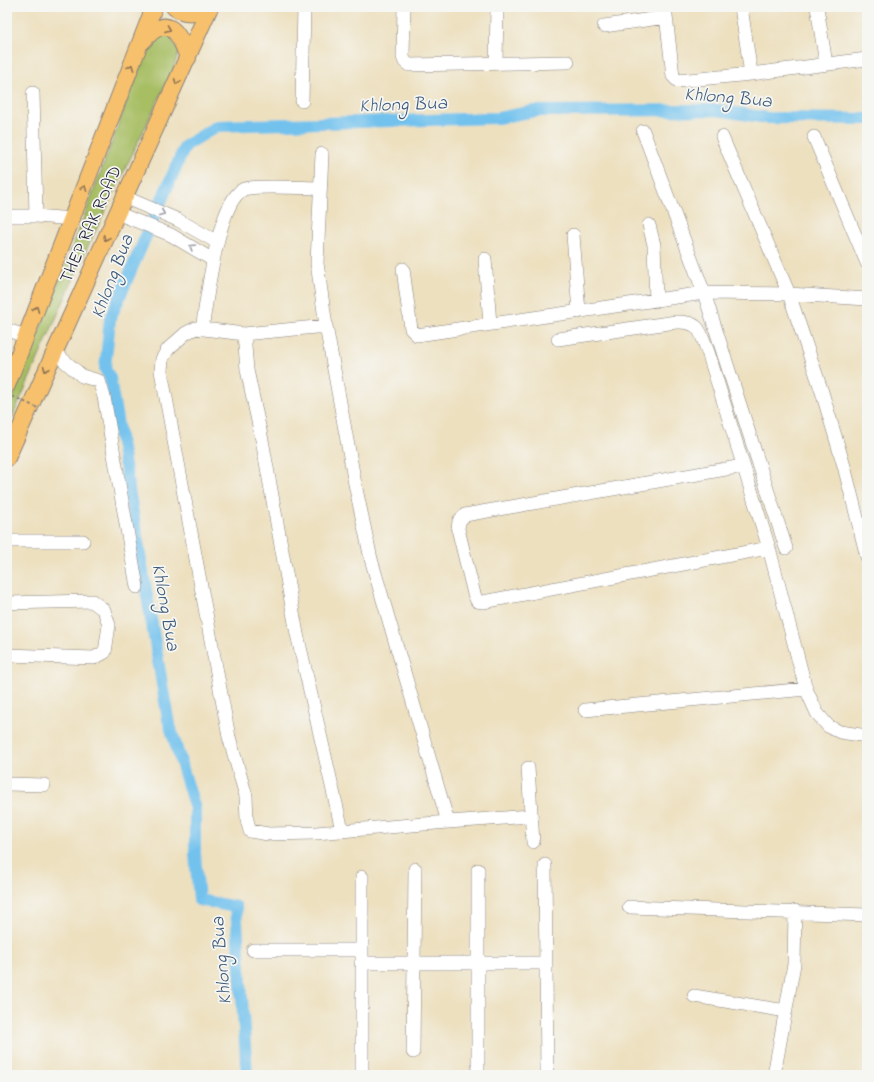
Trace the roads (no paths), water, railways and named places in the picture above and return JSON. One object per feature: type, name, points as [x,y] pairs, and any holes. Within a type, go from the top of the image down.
[{"type":"main road","name":"THEP RAK ROAD","points":[[7,385],[154,7]]},
{"type":"main road","points":[[174,7],[187,12],[201,12],[210,7]]},
{"type":"main road","name":"THEP RAK ROAD","points":[[7,458],[210,7]]},
{"type":"main road","points":[[140,44],[151,31],[159,26],[167,26],[176,32],[182,41],[188,58]]},
{"type":"street","points":[[302,100],[304,7]]},
{"type":"street","points":[[404,7],[403,57],[405,62],[409,65],[568,62]]},
{"type":"street","points":[[496,63],[497,7]]},
{"type":"street","points":[[742,7],[751,74]]},
{"type":"street","points":[[817,7],[826,64]]},
{"type":"street","points":[[604,26],[665,12],[673,76],[678,81],[751,74],[867,58]]},
{"type":"street","points":[[33,93],[36,216]]},
{"type":"street","points":[[643,131],[704,293],[786,548]]},
{"type":"street","points":[[722,137],[789,294],[833,429],[867,557]]},
{"type":"street","points":[[814,137],[867,263]]},
{"type":"street","points":[[322,154],[317,263],[326,326],[371,559],[448,822]]},
{"type":"street","points":[[202,329],[213,260],[225,216],[235,197],[246,189],[320,188]]},
{"type":"street","points":[[124,197],[178,220],[218,242]]},
{"type":"street","points":[[117,213],[171,235],[213,260]]},
{"type":"street","points":[[7,216],[36,216],[72,219]]},
{"type":"street","points":[[649,225],[654,245],[656,301]]},
{"type":"street","points":[[574,235],[579,312]]},
{"type":"street","points":[[485,259],[490,324]]},
{"type":"street","points":[[403,269],[411,329],[417,335],[704,293],[789,294],[867,299]]},
{"type":"street","points":[[558,339],[676,322],[694,323],[698,327],[708,352],[769,548],[806,689],[817,713],[828,726],[840,732],[867,736]]},
{"type":"street","points":[[326,326],[244,334],[196,328],[176,340],[168,349],[162,360],[160,371],[229,737],[246,796],[247,820],[250,831],[268,834],[316,833],[531,816]]},
{"type":"street","points":[[7,330],[25,336]]},
{"type":"street","points":[[244,334],[247,370],[262,440],[297,634],[342,830]]},
{"type":"street","points":[[54,352],[82,376],[99,381],[105,402],[137,587]]},
{"type":"street","points":[[743,466],[465,515],[459,521],[458,529],[474,594],[477,601],[483,602],[769,548]]},
{"type":"street","points":[[7,540],[83,541]]},
{"type":"street","points":[[7,603],[92,601],[104,610],[109,625],[105,652],[94,658],[7,655]]},
{"type":"street","points":[[585,710],[806,689]]},
{"type":"street","points":[[528,768],[533,842]]},
{"type":"street","points":[[7,784],[44,785]]},
{"type":"street","points":[[545,865],[544,963],[546,1075]]},
{"type":"street","points":[[413,1052],[415,869]]},
{"type":"street","points":[[478,870],[478,1075]]},
{"type":"street","points":[[362,877],[362,1075]]},
{"type":"street","points":[[629,907],[795,911],[867,915]]},
{"type":"street","points":[[774,1075],[794,964],[795,911]]},
{"type":"street","points":[[253,950],[361,950]]},
{"type":"street","points":[[361,963],[544,963]]},
{"type":"street","points":[[694,996],[786,1011]]},
{"type":"waterway","name":"Khlong Bua","points":[[247,1075],[236,907],[199,900],[195,854],[195,809],[168,719],[110,378],[105,369],[110,319],[185,146],[217,126],[498,118],[534,111],[717,110],[768,118],[867,119]]}]
